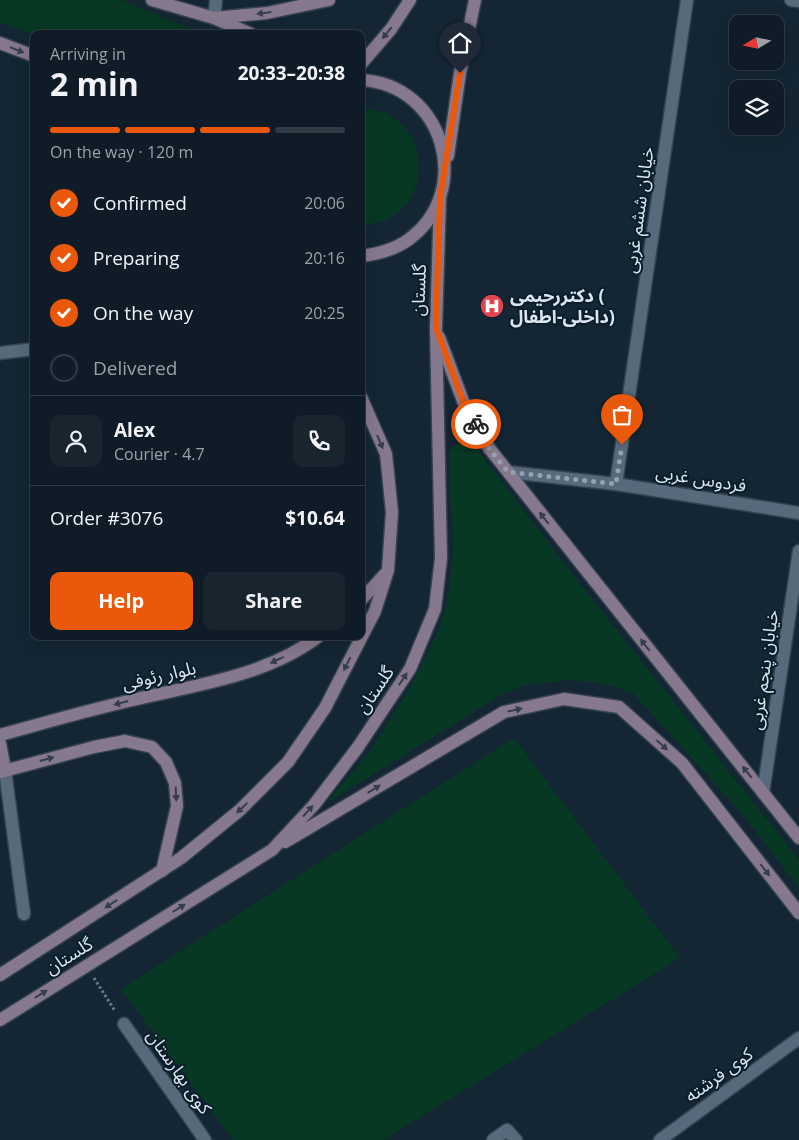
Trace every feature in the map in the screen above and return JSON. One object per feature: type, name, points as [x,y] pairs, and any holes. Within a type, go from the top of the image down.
[{"type":"main road","points":[[152,0],[214,18],[242,30]]},
{"type":"main road","points":[[214,18],[267,13],[328,0]]},
{"type":"main road","points":[[365,59],[391,30],[410,0]]},
{"type":"main road","points":[[365,255],[384,253],[408,241],[427,222],[440,198],[460,73],[475,0]]},
{"type":"main road","points":[[0,43],[30,54]]},
{"type":"main road","points":[[365,80],[374,80],[398,89],[418,104],[434,124],[443,148],[445,174]]},
{"type":"main road","name":"گلستان","points":[[0,1020],[272,850],[314,806],[358,746],[410,669],[435,609],[441,558],[436,328],[440,198]]},
{"type":"main road","points":[[436,328],[463,401],[489,448],[799,838]]},
{"type":"main road","name":"گلستان","points":[[365,406],[386,454],[392,512],[388,570],[375,611],[365,630]]},
{"type":"main road","points":[[365,596],[388,570]]},
{"type":"main road","name":"بلوار رئوفی","points":[[0,735],[130,700],[235,676],[274,662],[313,640]]},
{"type":"main road","name":"گلستان","points":[[0,975],[181,858],[240,810],[288,762],[325,708],[360,640]]},
{"type":"main road","points":[[272,850],[504,712],[564,699],[619,707],[682,763],[799,913]]},
{"type":"main road","points":[[0,743],[2,771],[94,747],[125,741],[152,747],[166,762],[175,783],[177,806],[162,871]]},
{"type":"street","points":[[214,18],[216,0]]},
{"type":"street","name":"خیابان ششم غربی","points":[[616,484],[687,0]]},
{"type":"street","points":[[791,0],[799,1]]},
{"type":"street","points":[[0,353],[30,349]]},
{"type":"street","name":"فردوس غربی","points":[[508,472],[616,484],[799,512]]},
{"type":"street","name":"خیابان پنجم غربی","points":[[764,793],[799,552]]},
{"type":"street","points":[[2,771],[24,914]]},
{"type":"street","name":"کوی بهارستان","points":[[124,1024],[205,1140]]},
{"type":"street","name":"کوی فرشته","points":[[660,1140],[799,1038]]},
{"type":"street","points":[[493,1140],[507,1130],[516,1140]]},
{"type":"path","points":[[86,966],[124,1024]]},
{"type":"green space","points":[[0,0],[121,0],[194,30],[30,30],[30,33],[0,22]]},
{"type":"green space","points":[[365,109],[386,114],[404,127],[415,146],[419,167],[415,188],[405,207],[387,220],[365,224]]},
{"type":"green space","points":[[466,441],[475,447],[577,580],[799,860],[799,888],[744,816],[633,693],[600,683],[570,680],[532,684],[506,692],[325,804],[368,754],[410,688],[438,632],[449,593],[454,541],[449,453],[455,445]]},
{"type":"green space","points":[[514,738],[680,958],[383,1140],[233,1140],[121,989]]},
{"type":"way so far","points":[[476,424],[489,448],[508,472],[616,484],[622,445]]},
{"type":"place","name":"دکتررحیمی ( داخلی-اطفال)","points":[[492,306]]},
{"type":"route","points":[[460,73],[440,198],[436,328],[463,401],[476,424]]}]
